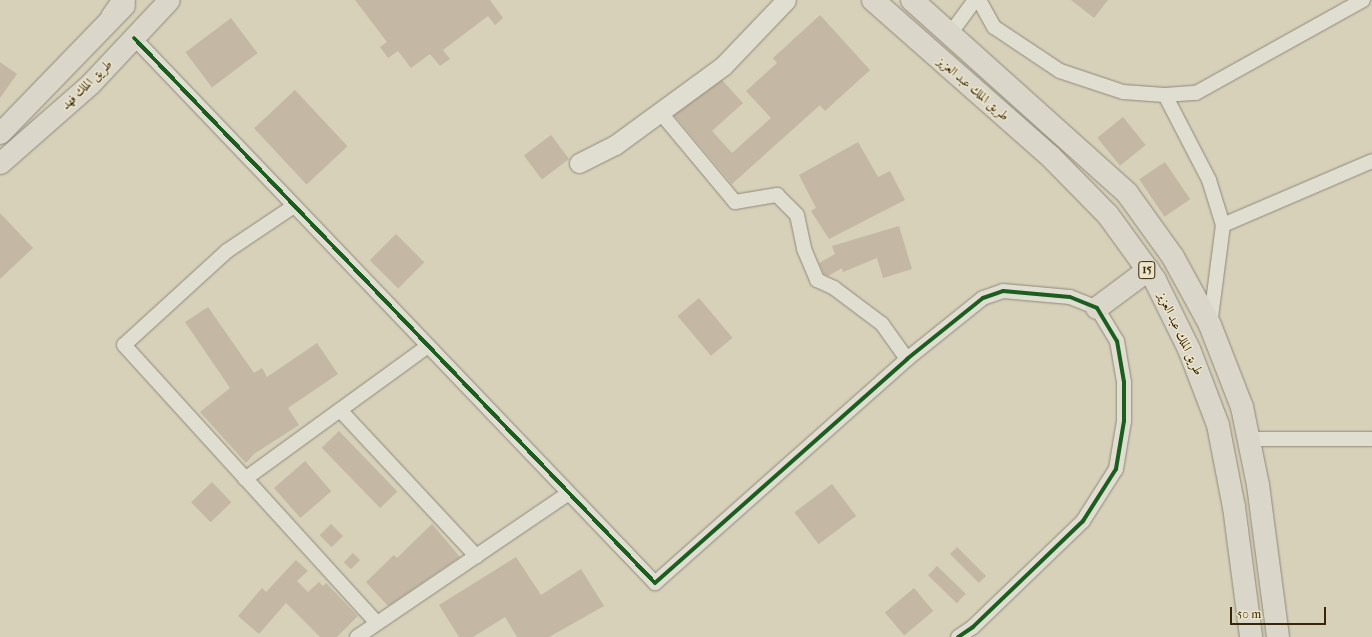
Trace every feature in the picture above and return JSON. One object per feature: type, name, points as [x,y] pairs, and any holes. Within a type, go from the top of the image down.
[{"type":"highway","points":[[112,17],[124,0]]},
{"type":"highway","name":"طريق الملك عبد العزيز","points":[[873,0],[1051,157],[1108,215],[1148,270],[1189,349],[1218,425],[1234,507],[1251,637]]},
{"type":"highway","name":"طريق الملك عبد العزيز","points":[[912,0],[1127,193],[1173,257],[1210,325],[1242,407],[1258,485],[1278,637]]},
{"type":"highway","points":[[1097,308],[1148,270]]},
{"type":"main road","name":"طريق الملك فهد","points":[[2,127],[128,0]]},
{"type":"main road","name":"طريق الملك فهد","points":[[0,163],[134,38],[169,0]]},
{"type":"street","points":[[579,163],[615,145],[723,66],[786,0]]},
{"type":"street","points":[[950,34],[975,0]]},
{"type":"street","points":[[979,0],[994,27],[1060,71],[1123,92],[1164,94],[1196,93],[1363,0]]},
{"type":"street","points":[[134,38],[655,583],[907,360],[983,298],[1003,291],[1070,297],[1097,308],[1117,341],[1124,382],[1124,421],[1116,469],[1083,521],[973,627],[958,637]]},
{"type":"street","points":[[1164,94],[1209,180],[1223,225],[1210,325]]},
{"type":"street","points":[[660,112],[735,202],[777,195],[797,214],[804,249],[817,280],[834,288],[882,324],[907,360]]},
{"type":"street","points":[[2,127],[24,142]]},
{"type":"street","points":[[1223,225],[1372,161]]},
{"type":"street","points":[[294,206],[227,250],[124,345],[377,623]]},
{"type":"street","points":[[245,479],[428,346]]},
{"type":"street","points":[[340,410],[476,556]]},
{"type":"street","points":[[1248,439],[1372,439]]},
{"type":"street","points":[[356,637],[569,493]]},
{"type":"building","points":[[355,0],[490,0],[503,18],[495,25],[488,16],[443,50],[450,59],[440,66],[430,54],[411,68],[398,51],[388,58],[380,47],[387,42]]},
{"type":"building","points":[[1071,0],[1108,0],[1094,18]]},
{"type":"building","points":[[820,15],[870,70],[825,111],[820,105],[732,184],[674,115],[722,80],[743,103],[712,131],[732,153],[771,118],[746,91],[777,63],[773,58]]},
{"type":"building","points":[[231,18],[257,53],[212,87],[185,52]]},
{"type":"building","points":[[0,62],[17,74],[0,98]]},
{"type":"building","points":[[295,90],[348,146],[307,185],[254,128]]},
{"type":"building","points":[[1123,117],[1146,145],[1120,166],[1097,138]]},
{"type":"building","points":[[551,135],[569,159],[542,179],[524,155]]},
{"type":"building","points":[[858,142],[878,177],[890,171],[905,200],[829,239],[811,211],[816,208],[799,175]]},
{"type":"building","points":[[1165,162],[1190,199],[1164,217],[1139,179]]},
{"type":"building","points":[[0,213],[33,248],[0,279]]},
{"type":"building","points":[[899,226],[912,269],[883,278],[877,258],[843,272],[842,268],[828,276],[824,274],[819,263],[835,254],[832,246]]},
{"type":"building","points":[[396,234],[424,262],[398,288],[370,260]]},
{"type":"building","points":[[699,298],[732,338],[711,356],[678,316]]},
{"type":"building","points":[[208,307],[254,373],[262,368],[267,377],[317,343],[338,374],[288,408],[299,425],[254,454],[246,463],[200,412],[230,388],[185,322]]},
{"type":"building","points":[[339,431],[397,491],[380,508],[322,448]]},
{"type":"building","points":[[305,461],[331,491],[300,518],[274,488]]},
{"type":"building","points":[[212,482],[231,502],[211,522],[191,502]]},
{"type":"building","points":[[832,484],[856,516],[819,544],[794,512]]},
{"type":"building","points":[[331,524],[343,536],[332,547],[320,535]]},
{"type":"building","points":[[432,524],[460,557],[388,606],[366,582],[394,555],[397,558]]},
{"type":"building","points":[[957,547],[986,576],[979,583],[950,554]]},
{"type":"building","points":[[353,553],[360,560],[351,569],[344,562]]},
{"type":"building","points":[[516,557],[541,595],[581,569],[604,606],[549,637],[517,637],[505,617],[473,637],[459,637],[439,605]]},
{"type":"building","points":[[296,560],[308,571],[297,581],[308,592],[319,582],[323,586],[326,583],[358,616],[337,637],[320,637],[286,603],[259,634],[238,616],[262,588],[266,592]]},
{"type":"building","points":[[937,566],[966,594],[957,603],[928,575]]},
{"type":"building","points":[[914,588],[933,611],[904,635],[885,612]]},
{"type":"cycle path","points":[[134,38],[655,583],[907,359],[983,298],[1003,291],[1070,297],[1097,308],[1117,341],[1124,382],[1124,421],[1116,469],[1083,521],[973,627],[958,637]]}]
